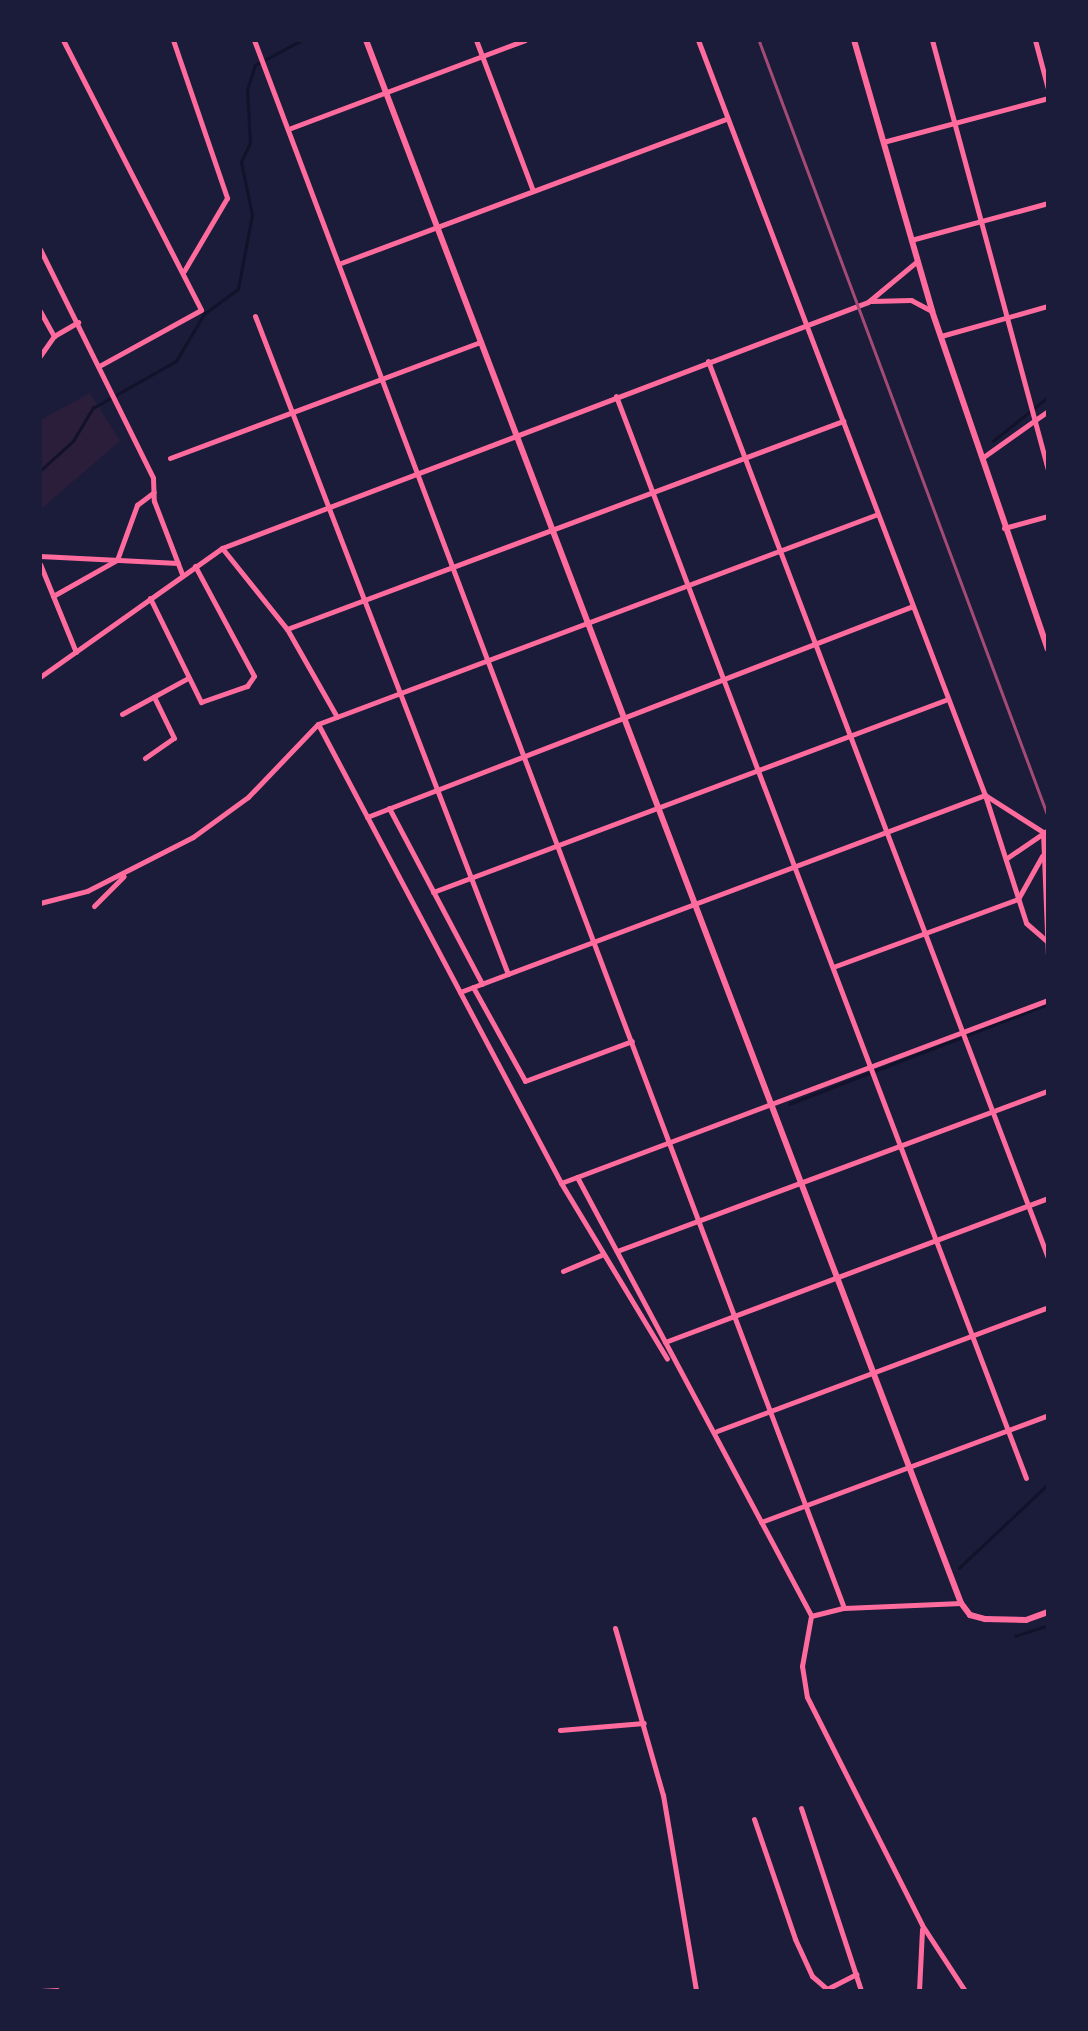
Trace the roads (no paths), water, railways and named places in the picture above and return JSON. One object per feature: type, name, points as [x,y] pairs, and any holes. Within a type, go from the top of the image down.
[{"type":"street","points":[[63,40],[201,310],[100,366]]},
{"type":"street","points":[[173,40],[227,198],[184,272]]},
{"type":"street","points":[[254,40],[342,263],[844,1608]]},
{"type":"street","points":[[366,40],[961,1603],[970,1615],[985,1620],[1026,1620],[1048,1612]]},
{"type":"street","points":[[476,40],[533,192]]},
{"type":"street","points":[[291,128],[525,40]]},
{"type":"street","points":[[698,40],[985,795],[1026,923],[1047,941]]},
{"type":"street","points":[[867,40],[854,42],[916,262],[1004,528],[1044,622],[1048,649]]},
{"type":"street","points":[[932,40],[1048,468]]},
{"type":"street","points":[[1035,40],[1048,89]]},
{"type":"street","points":[[882,142],[1048,98]]},
{"type":"street","points":[[342,263],[728,118]]},
{"type":"street","points":[[910,240],[1048,203]]},
{"type":"street","points":[[40,249],[114,397],[183,575]]},
{"type":"street","points":[[868,302],[916,262]]},
{"type":"street","points":[[40,678],[222,548],[330,503],[868,302],[911,300],[932,310]]},
{"type":"street","points":[[941,336],[1048,306]]},
{"type":"street","points":[[40,311],[54,336]]},
{"type":"street","points":[[255,316],[295,411],[508,974]]},
{"type":"street","points":[[40,356],[54,336],[78,322]]},
{"type":"street","points":[[170,458],[481,342]]},
{"type":"street","points":[[708,361],[1048,1258]]},
{"type":"street","points":[[616,396],[1026,1478]]},
{"type":"street","points":[[981,458],[1045,412]]},
{"type":"street","points":[[288,629],[843,421]]},
{"type":"street","points":[[53,596],[117,560],[137,504],[154,492]]},
{"type":"street","points":[[40,904],[129,871],[248,796],[318,724],[878,514]]},
{"type":"street","points":[[1004,528],[1048,516]]},
{"type":"street","points":[[222,548],[288,629],[337,717]]},
{"type":"street","points":[[40,556],[178,563]]},
{"type":"street","points":[[40,564],[76,652]]},
{"type":"street","points":[[150,598],[198,699],[210,703],[247,686],[254,676],[195,566]]},
{"type":"street","points":[[367,817],[524,752],[913,606]]},
{"type":"street","points":[[122,714],[188,678]]},
{"type":"street","points":[[145,758],[174,738],[154,697]]},
{"type":"street","points":[[433,892],[948,699]]},
{"type":"street","points":[[318,724],[562,1182],[666,1360]]},
{"type":"street","points":[[985,795],[1045,831]]},
{"type":"street","points":[[460,992],[985,795]]},
{"type":"street","points":[[389,808],[482,984]]},
{"type":"street","points":[[1045,831],[1048,955]]},
{"type":"street","points":[[1007,858],[1045,831]]},
{"type":"street","points":[[833,967],[1018,899],[1043,856]]},
{"type":"street","points":[[94,906],[129,871]]},
{"type":"street","points":[[474,987],[525,1082],[632,1041]]},
{"type":"street","points":[[562,1182],[1048,1000]]},
{"type":"street","points":[[617,1251],[1048,1092]]},
{"type":"street","points":[[577,1176],[665,1342],[717,1430],[810,1616],[802,1666],[807,1697],[922,1926],[965,1991]]},
{"type":"street","points":[[665,1342],[1048,1198]]},
{"type":"street","points":[[563,1272],[602,1254]]},
{"type":"street","points":[[717,1430],[1048,1306]]},
{"type":"street","points":[[760,1522],[1048,1414]]},
{"type":"street","points":[[810,1616],[844,1608],[961,1603]]},
{"type":"street","points":[[615,1628],[644,1723],[696,1991]]},
{"type":"street","points":[[560,1730],[644,1723]]},
{"type":"street","points":[[801,1808],[861,1991]]},
{"type":"street","points":[[754,1819],[812,1976],[826,1990],[856,1974]]},
{"type":"street","points":[[919,1991],[922,1926]]},
{"type":"street","points":[[40,1991],[57,1990]]},
{"type":"waterway","points":[[40,471],[73,441],[93,408],[176,361],[204,314],[238,289],[252,215],[241,162],[250,143],[247,90],[255,65],[302,40]]},
{"type":"waterway","points":[[993,441],[1048,397]]},
{"type":"waterway","points":[[789,1104],[1048,1004]]},
{"type":"waterway","points":[[959,1568],[1048,1484]]},
{"type":"waterway","points":[[1015,1636],[1048,1625]]},
{"type":"railway","points":[[759,40],[1048,816]]}]
